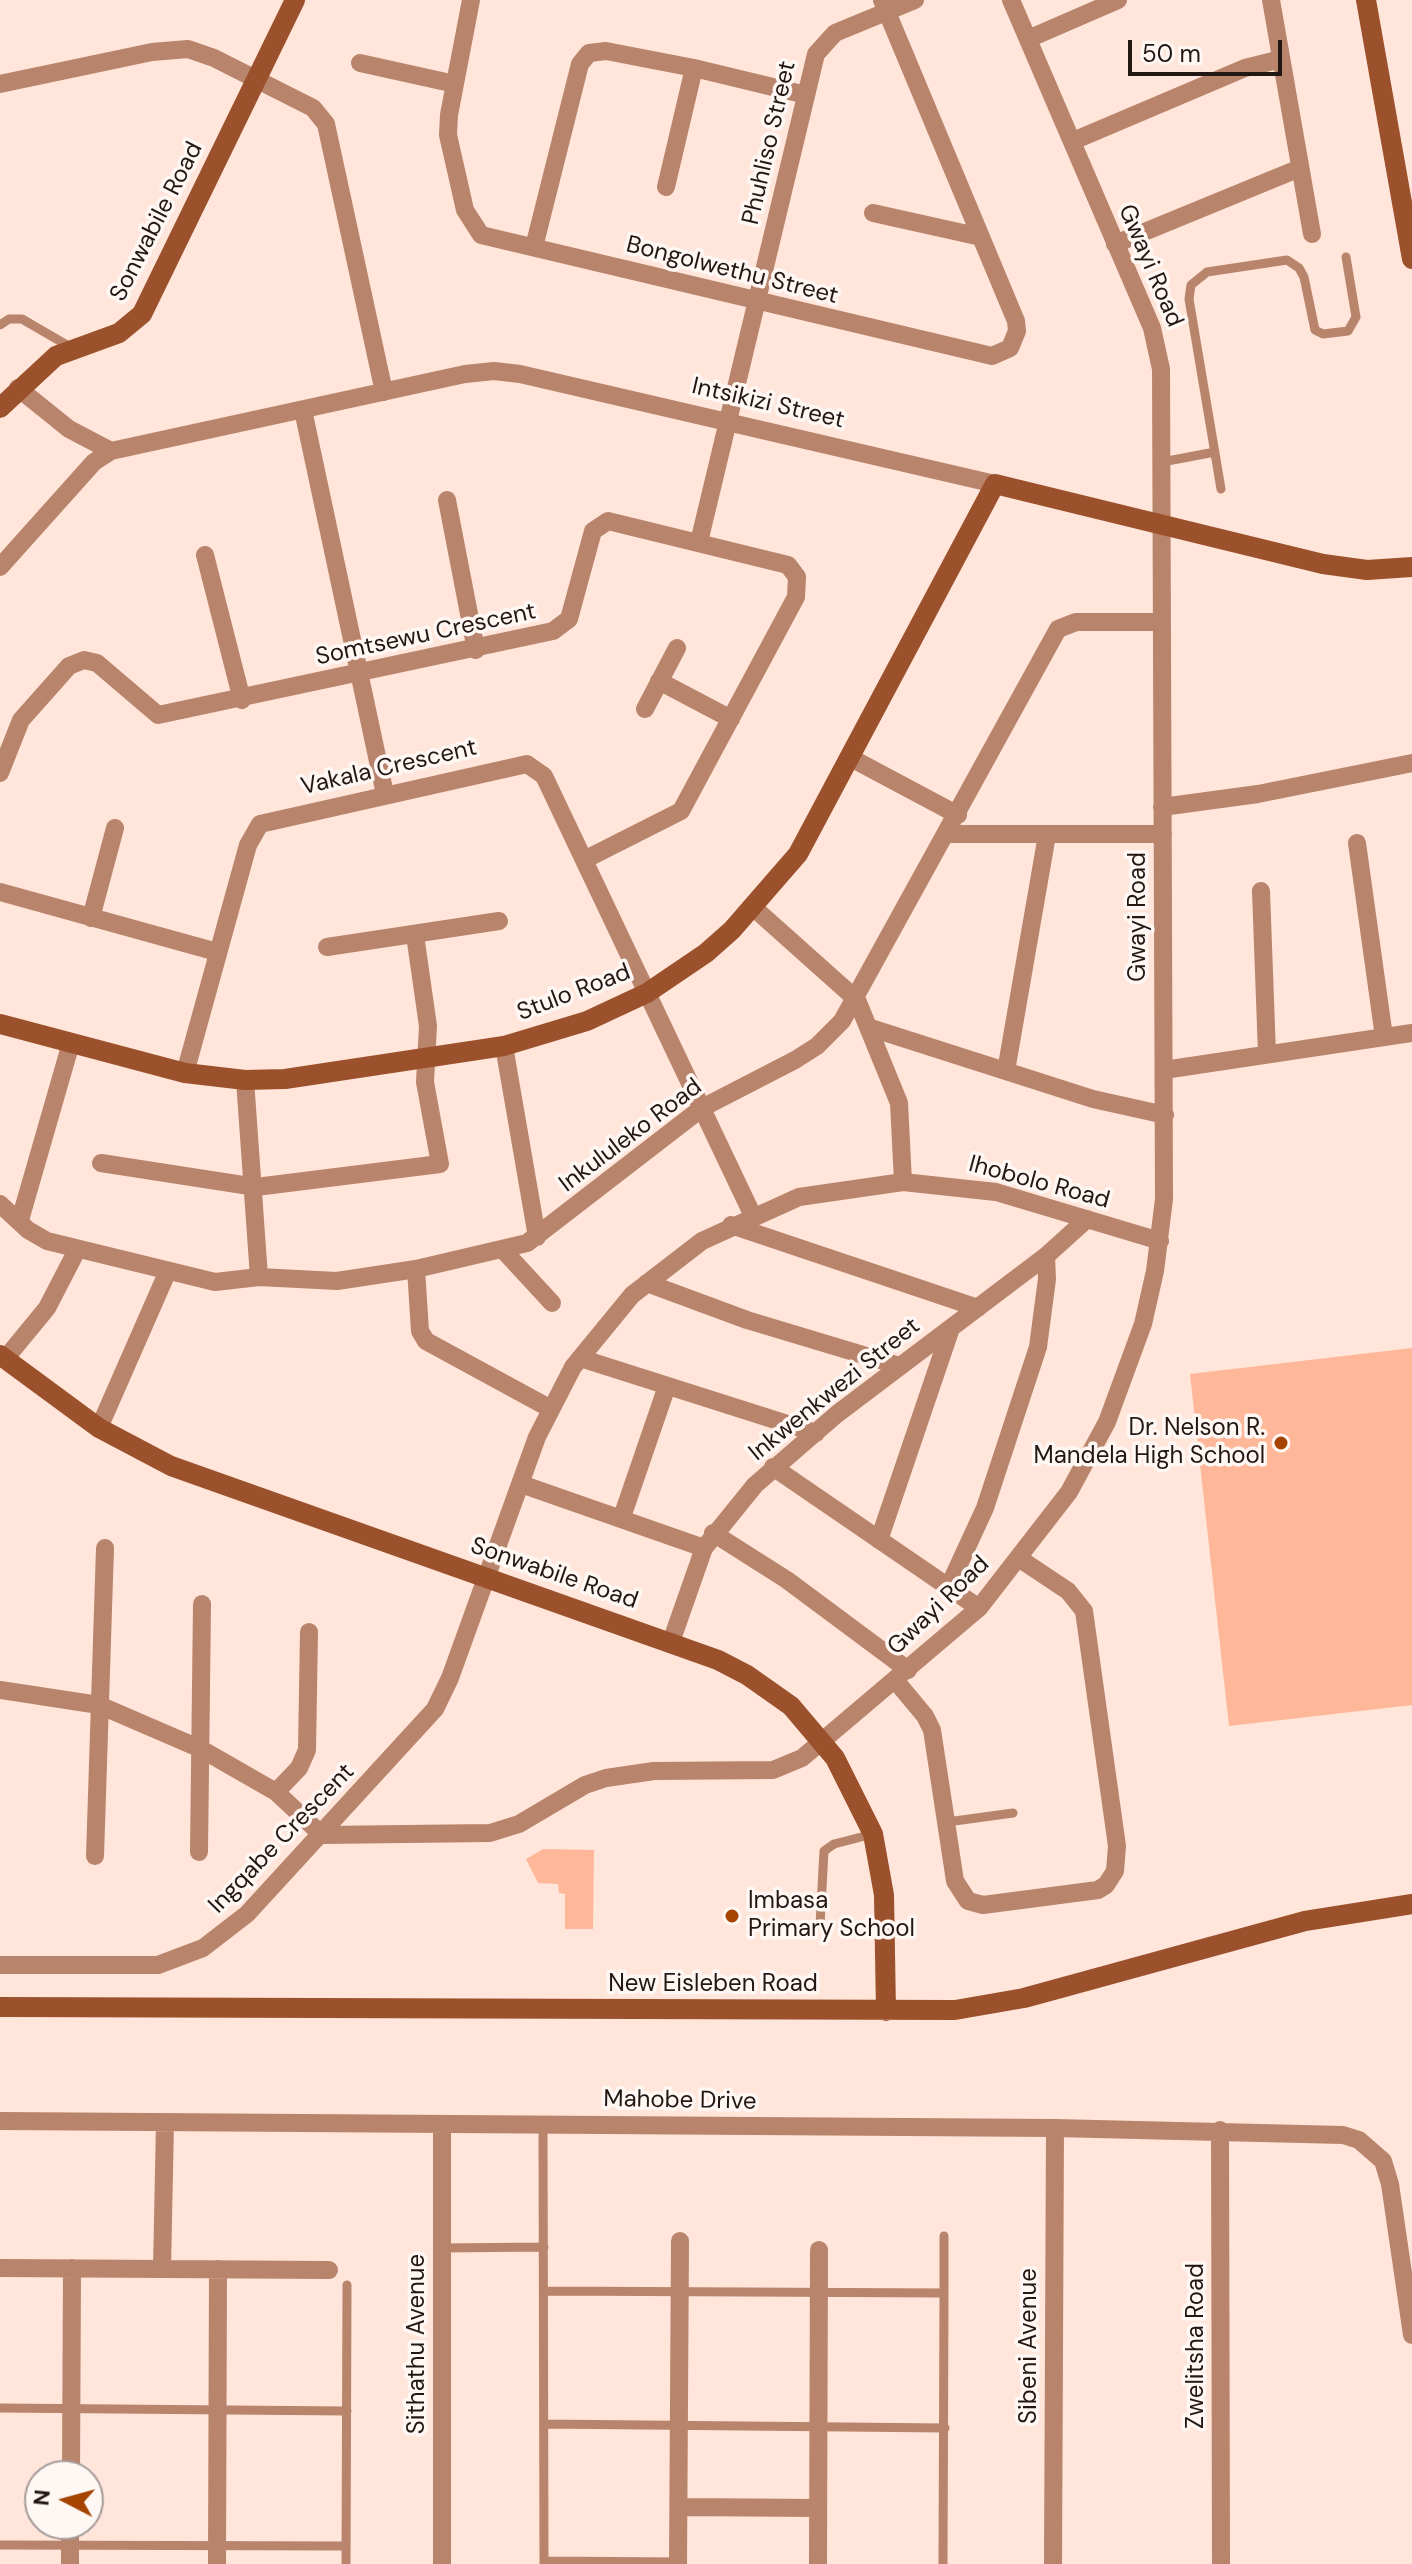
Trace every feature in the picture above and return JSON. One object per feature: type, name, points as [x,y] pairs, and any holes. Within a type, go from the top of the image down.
[{"type":"street","name":"Sonwabile Road","points":[[0,408],[18,388],[56,356],[119,333],[142,314],[295,0]]},
{"type":"street","name":"Bongolwethu Street","points":[[471,0],[448,135],[470,224],[481,235],[992,356],[1010,348],[1017,331],[1016,321],[884,6]]},
{"type":"street","name":"Phuhliso Street","points":[[699,542],[816,54],[835,33],[884,6],[915,0]]},
{"type":"street","name":"Gwayi Road","points":[[322,1835],[490,1833],[519,1824],[585,1785],[606,1778],[654,1771],[773,1770],[802,1758],[979,1608],[1069,1492],[1107,1422],[1143,1324],[1160,1241],[1165,1115],[1163,525],[1158,348],[1011,0]]},
{"type":"street","points":[[1028,39],[1118,0]]},
{"type":"street","points":[[1271,0],[1312,234]]},
{"type":"street","points":[[1366,0],[1412,259]]},
{"type":"street","points":[[0,84],[152,52],[188,49],[258,79],[313,108],[326,124],[384,392]]},
{"type":"street","points":[[534,247],[580,64],[589,53],[606,51],[694,68],[806,95]]},
{"type":"street","points":[[1073,141],[1245,68],[1281,59]]},
{"type":"street","points":[[360,63],[455,84]]},
{"type":"street","points":[[666,187],[694,68]]},
{"type":"street","points":[[1115,244],[1300,168]]},
{"type":"street","points":[[873,213],[981,237]]},
{"type":"street","name":"Intsikizi Street","points":[[111,451],[494,371],[520,374],[728,421],[1343,567],[1412,567]]},
{"type":"street","points":[[0,567],[94,462],[111,451],[69,429],[18,388]]},
{"type":"street","points":[[303,410],[385,794]]},
{"type":"street","name":"Stulo Road","points":[[0,1024],[185,1073],[245,1080],[322,1075],[504,1046],[587,1021],[647,993],[706,953],[754,908],[798,854],[995,484]]},
{"type":"street","points":[[447,500],[476,650]]},
{"type":"street","name":"Somtsewu Crescent","points":[[0,773],[21,720],[69,666],[84,660],[97,663],[158,715],[242,700],[553,631],[564,626],[572,611],[593,531],[603,523],[614,521],[782,562],[794,570],[798,584],[796,597],[681,811],[586,859]]},
{"type":"street","points":[[205,555],[242,700]]},
{"type":"street","name":"Inkululeko Road","points":[[0,1204],[36,1236],[77,1250],[215,1282],[259,1277],[337,1281],[504,1251],[537,1237],[702,1108],[817,1046],[857,1000],[1058,629],[1069,622],[1162,622]]},
{"type":"street","points":[[645,709],[677,648]]},
{"type":"street","points":[[659,681],[731,719]]},
{"type":"street","points":[[851,758],[958,815]]},
{"type":"street","points":[[1162,807],[1258,794],[1412,763]]},
{"type":"street","name":"Vakala Crescent","points":[[185,1073],[248,845],[260,824],[527,764],[544,776],[586,859],[753,1216]]},
{"type":"street","points":[[91,918],[115,828]]},
{"type":"street","points":[[947,834],[1163,834]]},
{"type":"street","points":[[1006,1071],[1047,835]]},
{"type":"street","points":[[1357,843],[1384,1037]]},
{"type":"street","points":[[1261,891],[1267,1054]]},
{"type":"street","points":[[0,892],[217,952]]},
{"type":"street","points":[[754,908],[857,1000],[899,1103],[903,1182]]},
{"type":"street","points":[[327,947],[499,921]]},
{"type":"street","points":[[101,1163],[256,1187],[440,1164],[425,1082],[428,1026],[415,935]]},
{"type":"street","points":[[871,1028],[1093,1099],[1165,1115]]},
{"type":"street","points":[[1164,1070],[1412,1033]]},
{"type":"street","points":[[20,1220],[71,1043]]},
{"type":"street","points":[[504,1046],[537,1237]]},
{"type":"street","points":[[245,1080],[256,1187],[259,1277]]},
{"type":"street","name":"Ihobolo Road","points":[[487,1579],[551,1409],[580,1358],[599,1331],[647,1283],[702,1241],[731,1225],[799,1197],[830,1190],[903,1182],[996,1192],[1160,1241]]},
{"type":"street","name":"Inkwenkwezi Street","points":[[671,1642],[708,1541],[773,1467],[1046,1256],[1087,1219]]},
{"type":"street","points":[[731,1225],[978,1308]]},
{"type":"street","points":[[2,1357],[47,1308],[77,1250]]},
{"type":"street","points":[[504,1251],[552,1303]]},
{"type":"street","points":[[949,1586],[985,1508],[1038,1347],[1047,1279],[1046,1256]]},
{"type":"street","points":[[416,1269],[420,1331],[426,1341],[551,1409]]},
{"type":"street","points":[[99,1428],[167,1273]]},
{"type":"street","points":[[647,1283],[747,1320],[900,1366]]},
{"type":"street","points":[[879,1540],[940,1350],[951,1329]]},
{"type":"street","name":"Sonwabile Road","points":[[2,1357],[99,1428],[190,1474],[671,1642],[747,1675],[791,1706],[835,1758],[873,1834],[884,1895],[886,2011]]},
{"type":"street","points":[[580,1358],[816,1433]]},
{"type":"street","points":[[622,1517],[667,1386]]},
{"type":"street","points":[[773,1467],[979,1608]]},
{"type":"street","points":[[521,1484],[708,1541],[800,1589],[901,1675],[932,1730],[957,1888],[976,1904],[1098,1890],[1115,1871],[1117,1846],[1084,1611],[1068,1591],[1020,1559]]},
{"type":"street","points":[[95,1856],[105,1548]]},
{"type":"street","name":"Ingqabe Crescent","points":[[0,1965],[134,1967],[180,1958],[225,1934],[322,1835],[435,1709],[487,1579]]},
{"type":"street","points":[[199,1852],[202,1604]]},
{"type":"street","points":[[276,1792],[299,1768],[307,1750],[309,1632]]},
{"type":"street","points":[[0,1690],[99,1705],[201,1749],[276,1792],[322,1835]]},
{"type":"street","name":"New Eisleben Road","points":[[0,2007],[886,2011],[992,2005],[1305,1921],[1412,1904]]},
{"type":"street","name":"Mahobe Drive","points":[[0,2121],[1323,2132],[1359,2140],[1383,2161],[1390,2184],[1410,2300]]},
{"type":"street","points":[[162,2269],[165,2122]]},
{"type":"street","name":"Sithathu Avenue","points":[[442,2125],[442,2564]]},
{"type":"street","name":"Sibeni Avenue","points":[[1053,2564],[1055,2128]]},
{"type":"street","name":"Zwelitsha Road","points":[[1220,2130],[1224,2563]]},
{"type":"street","points":[[678,2563],[680,2241]]},
{"type":"street","points":[[818,2564],[819,2250]]},
{"type":"street","points":[[0,2268],[329,2270]]},
{"type":"street","points":[[71,2460],[72,2268]]},
{"type":"street","points":[[217,2555],[218,2269]]},
{"type":"street","points":[[1410,2300],[1412,2335]]},
{"type":"street","points":[[679,2507],[818,2508]]},
{"type":"lane","points":[[1221,489],[1189,299],[1195,278],[1207,272],[1279,260],[1293,263],[1304,277],[1314,328],[1323,334],[1338,333],[1351,330],[1356,321],[1346,257]]},
{"type":"lane","points":[[0,325],[9,319],[27,320],[72,348]]},
{"type":"lane","points":[[1162,462],[1215,452]]},
{"type":"lane","points":[[947,1822],[1013,1813]]},
{"type":"lane","points":[[820,1925],[824,1851],[834,1844],[873,1834]]},
{"type":"lane","points":[[543,2124],[544,2562],[678,2563]]},
{"type":"lane","points":[[943,2564],[944,2236]]},
{"type":"lane","points":[[442,2248],[544,2247]]},
{"type":"lane","points":[[346,2564],[347,2285]]},
{"type":"lane","points":[[544,2291],[944,2293]]},
{"type":"lane","points":[[0,2408],[347,2411]]},
{"type":"lane","points":[[544,2424],[945,2428]]},
{"type":"lane","points":[[0,2545],[70,2554],[217,2555],[346,2546]]},
{"type":"shaded area","points":[[1412,1348],[1412,1705],[1229,1726],[1190,1374]]},
{"type":"shaded area","points":[[543,1849],[594,1850],[593,1929],[565,1929],[565,1894],[559,1893],[558,1884],[538,1883],[526,1859]]},
{"type":"place","name":"Dr. Nelson R. Mandela High School","points":[[1281,1443]]},
{"type":"place","name":"Imbasa Primary School","points":[[732,1916]]}]
